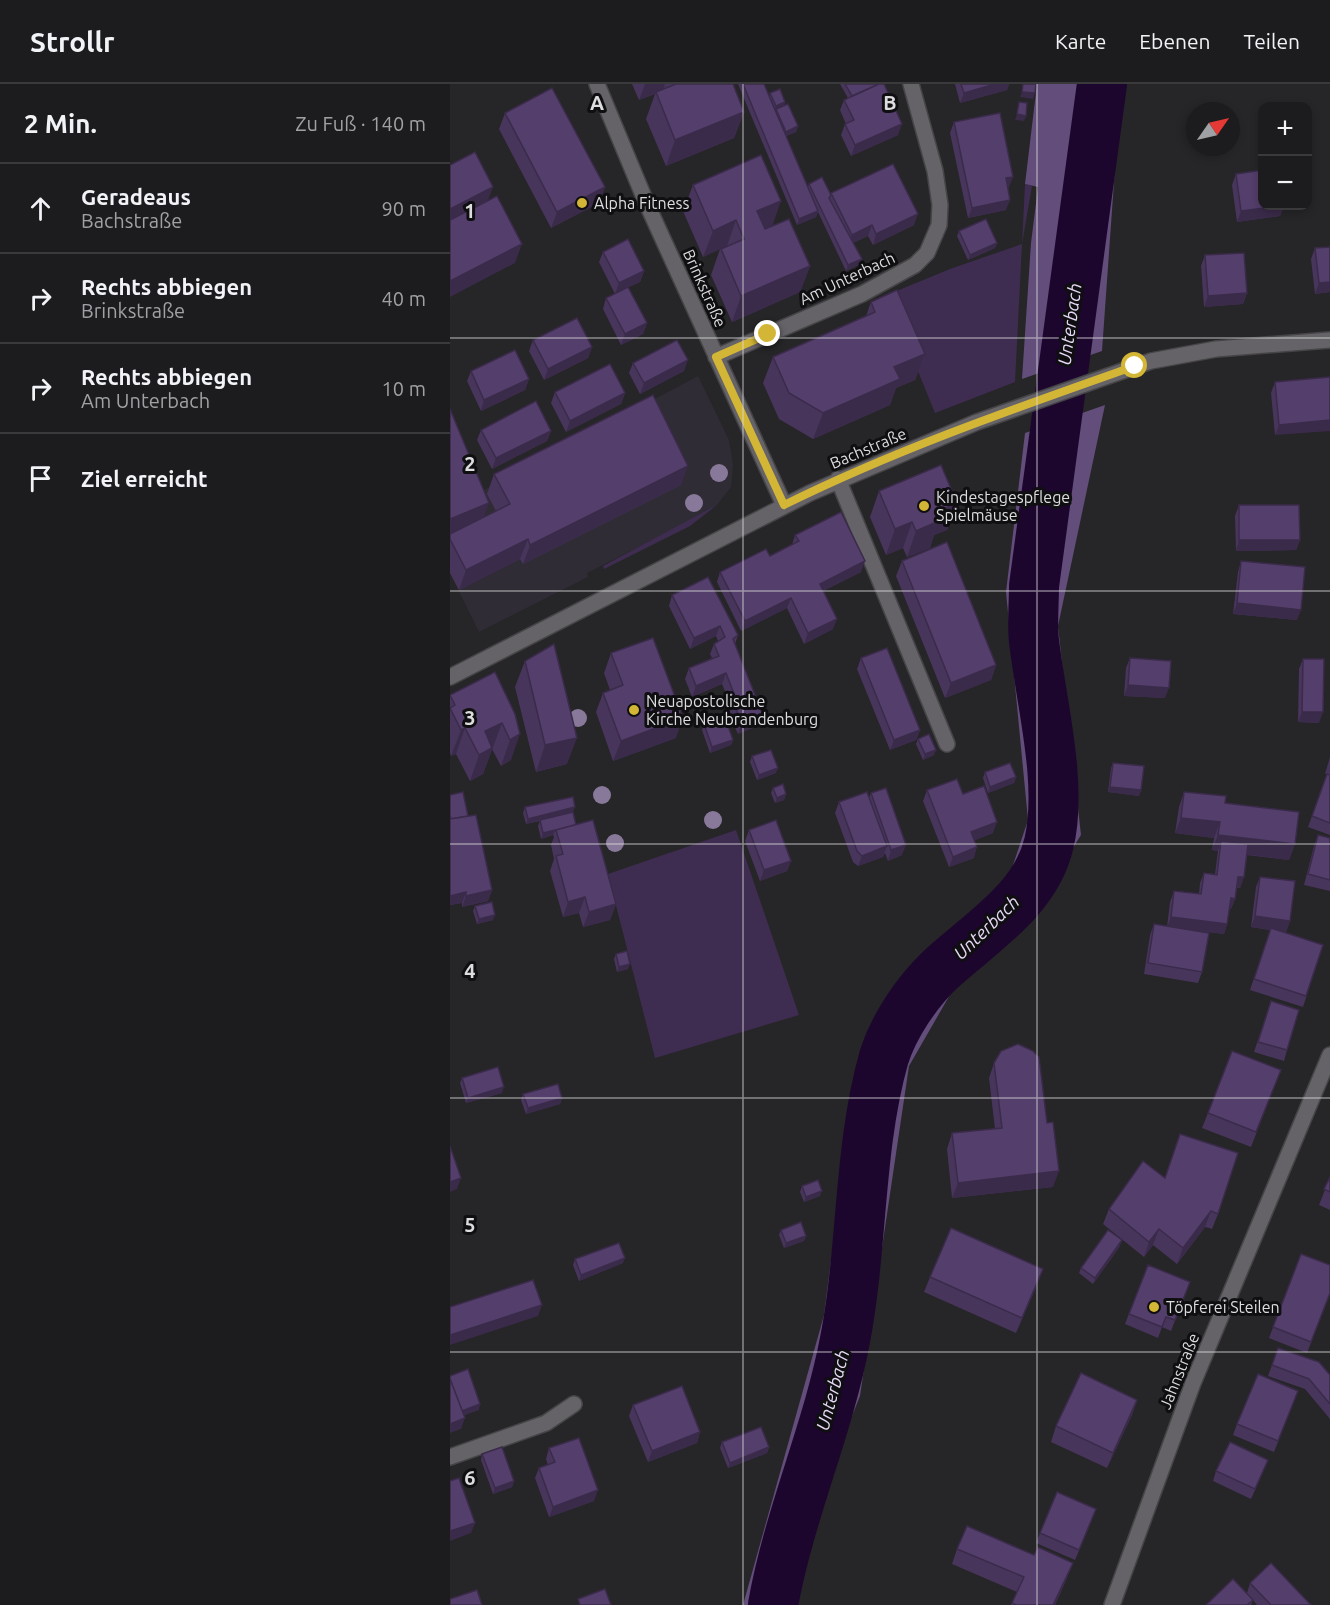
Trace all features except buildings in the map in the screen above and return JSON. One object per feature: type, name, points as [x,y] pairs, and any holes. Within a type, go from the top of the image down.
[{"type":"street","name":"Brinkstraße","points":[[597,84],[646,202],[784,505]]},
{"type":"street","name":"Am Unterbach","points":[[716,357],[862,294],[907,270],[927,253],[939,225],[940,205],[935,171],[910,84]]},
{"type":"street","name":"Bachstraße","points":[[450,677],[838,479],[1026,404],[1151,361],[1216,349],[1330,340]]},
{"type":"street","points":[[838,479],[947,744]]},
{"type":"street","name":"Jahnstraße","points":[[1112,1605],[1193,1383],[1330,1055]]},
{"type":"street","points":[[450,1457],[546,1423],[574,1404]]},
{"type":"shaded area","points":[[1037,84],[1121,84],[1102,351],[1022,379],[1031,243],[1038,187],[1025,184]]},
{"type":"shaded area","points":[[1025,184],[1032,186],[1022,244]]},
{"type":"shaded area","points":[[1022,244],[1015,382],[935,413],[887,295],[950,269]]},
{"type":"shaded area","points":[[698,376],[729,440],[733,465],[731,487],[717,505],[587,573],[588,577],[479,632],[450,573],[450,536],[471,497]]},
{"type":"shaded area","points":[[1105,405],[1058,626],[1081,835],[1032,913],[955,986],[909,1066],[860,1396],[796,1556],[792,1605],[743,1605],[824,1315],[854,1080],[877,1015],[916,963],[970,920],[1010,874],[1028,820],[1006,592],[1025,433]]},
{"type":"shaded area","points":[[717,505],[690,526],[604,569],[603,566]]},
{"type":"shaded area","points":[[736,830],[799,1015],[655,1058],[608,874]]},
{"type":"waterway","name":"Unterbach","points":[[773,1605],[780,1571],[829,1407],[845,1340],[851,1305],[869,1127],[888,1045],[914,999],[931,979],[1005,914],[1032,882],[1049,843],[1054,795],[1049,742],[1034,641],[1034,586],[1102,84]]},
{"type":"place","name":"Alpha Fitness","points":[[582,203]]},
{"type":"place","name":"Kindestagespflege Spielmäuse","points":[[924,506]]},
{"type":"place","name":"Neuapostolische Kirche Neubrandenburg","points":[[634,710]]},
{"type":"place","name":"Töpferei Steilen","points":[[1154,1307]]},
{"type":"route","points":[[768,334],[716,357],[784,505],[838,479],[976,422],[1135,366]]}]
